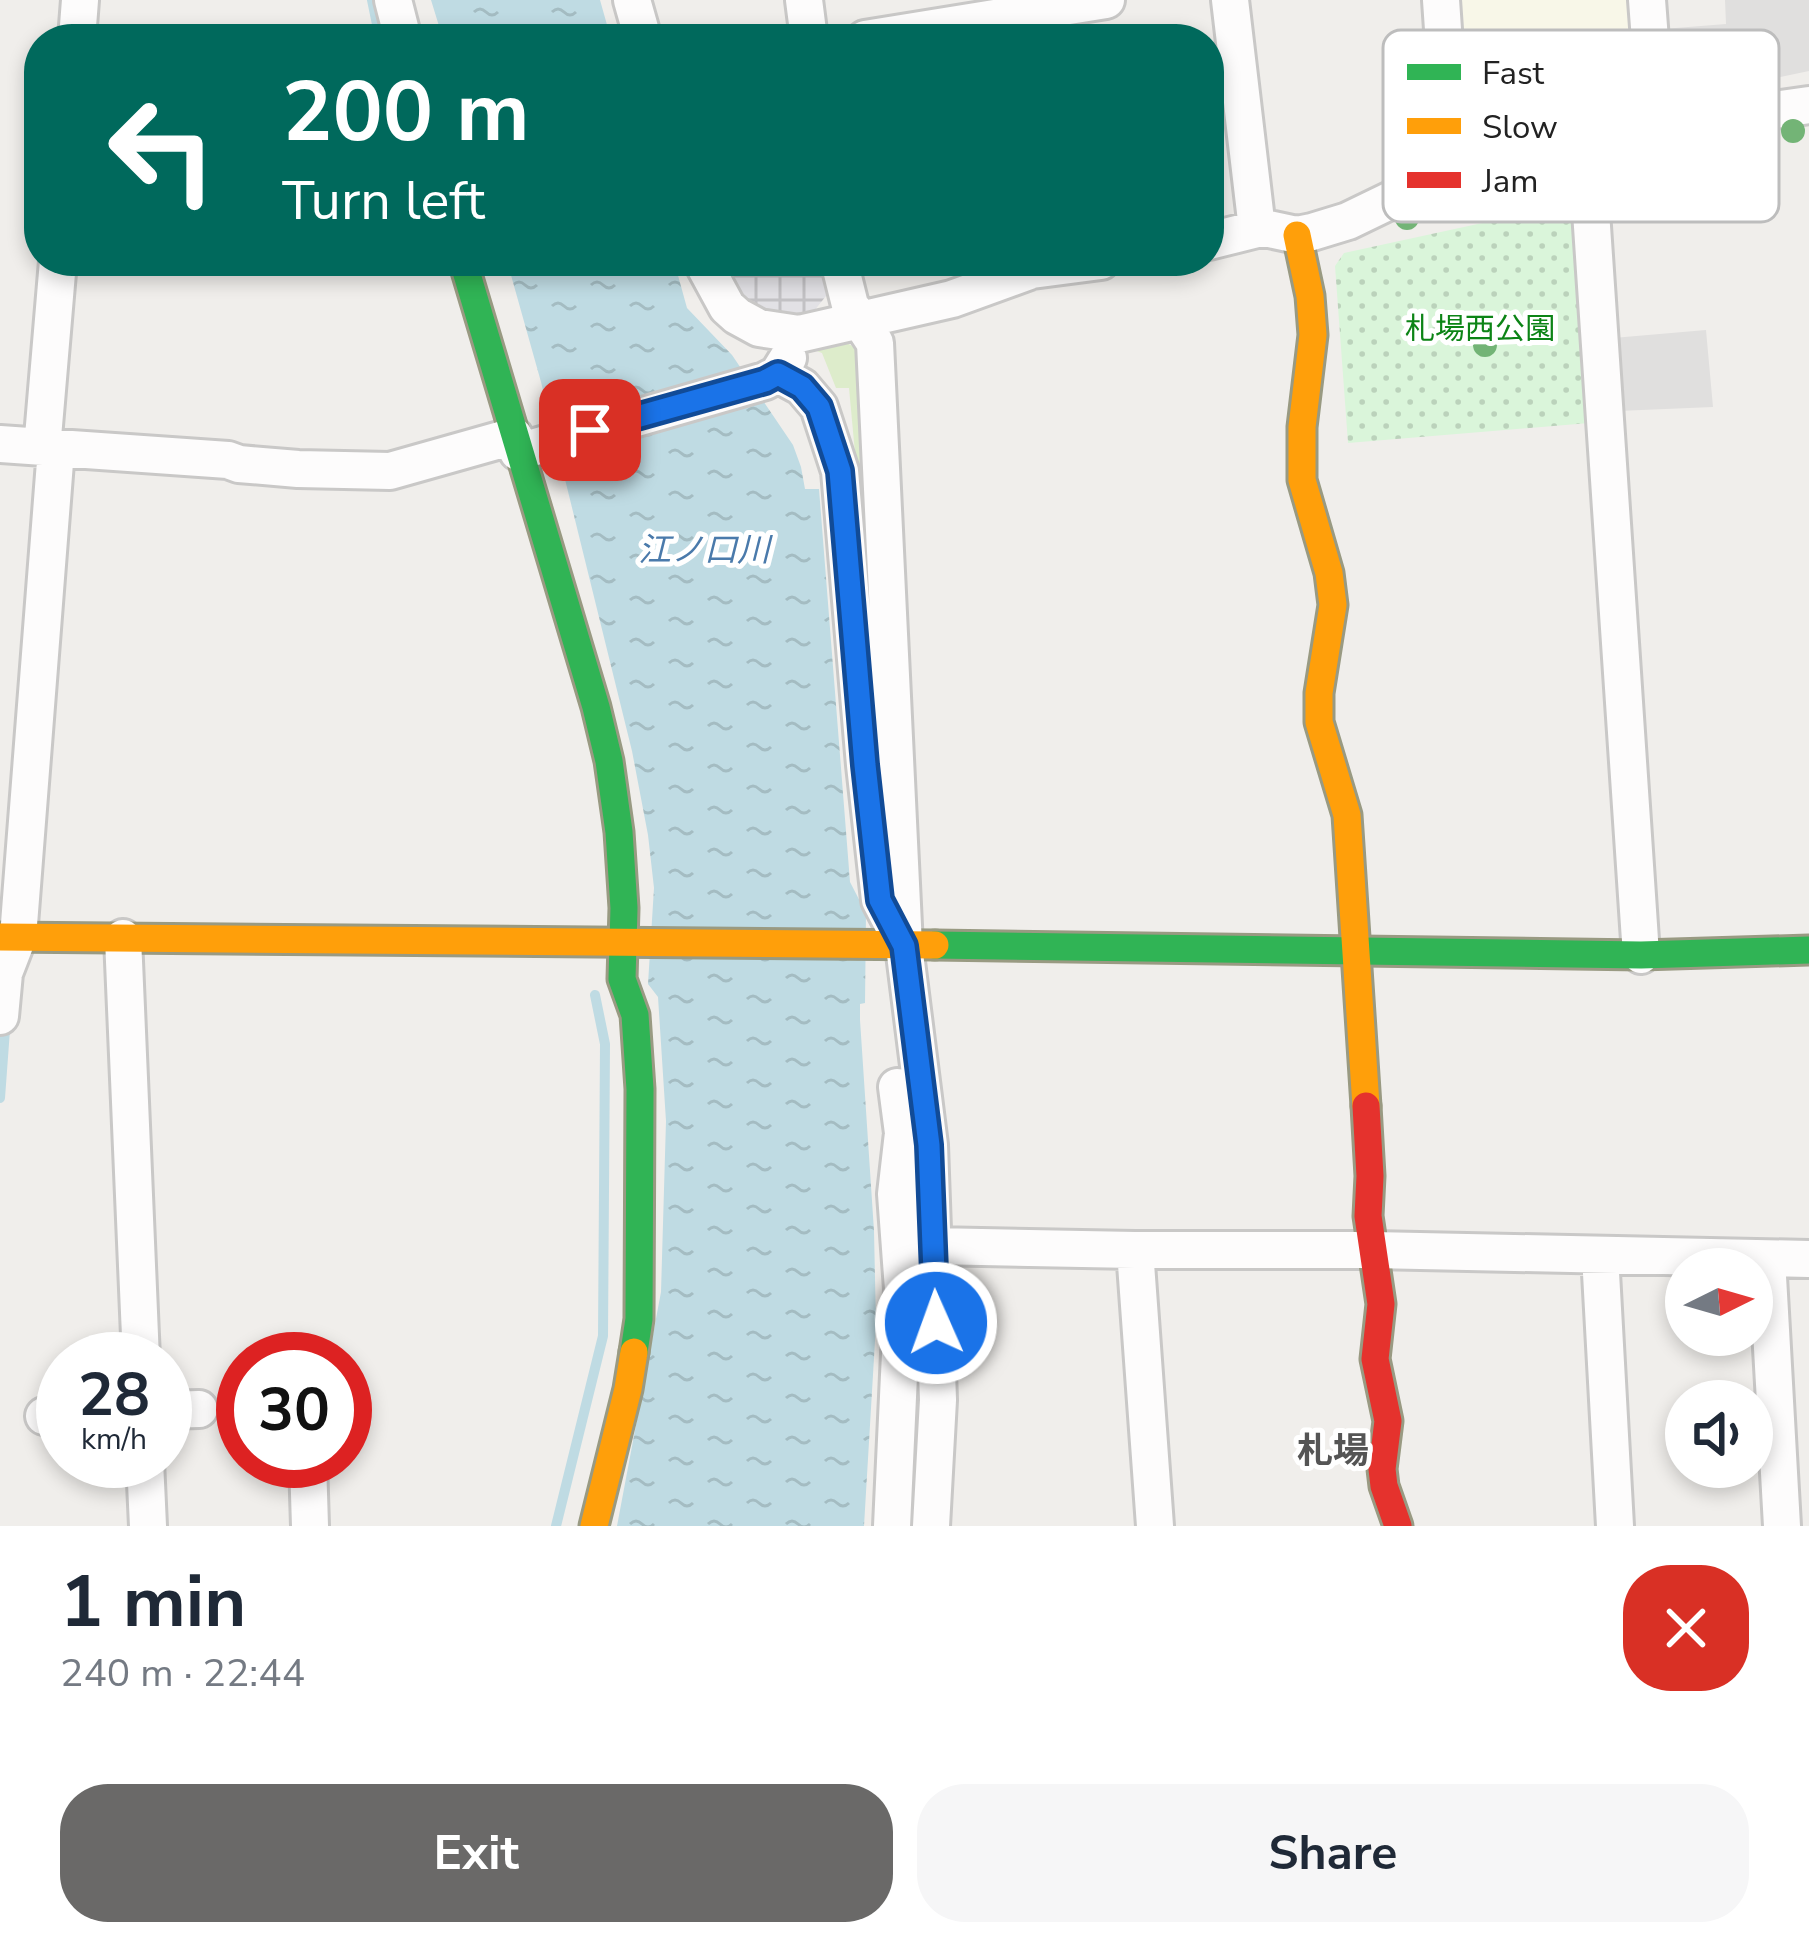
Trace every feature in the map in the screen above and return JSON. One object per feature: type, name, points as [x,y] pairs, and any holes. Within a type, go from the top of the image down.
[{"type":"street","points":[[958,24],[1106,0]]},
{"type":"street","points":[[1230,0],[1257,230]]},
{"type":"street","points":[[1441,0],[1443,30]]},
{"type":"street","points":[[1647,0],[1649,30]]},
{"type":"street","points":[[1779,109],[1809,105]]},
{"type":"street","points":[[1224,238],[1269,229],[1297,235],[1383,204]]},
{"type":"street","points":[[1592,222],[1641,955]]},
{"type":"street","points":[[1297,235],[1312,318],[1300,467],[1334,608],[1318,712],[1325,751],[1347,815],[1370,1176],[1368,1216],[1381,1304],[1375,1359],[1388,1420],[1382,1469],[1398,1526]]},
{"type":"street","points":[[0,1016],[55,462],[43,437],[57,276]]},
{"type":"street","points":[[468,276],[526,444],[608,761],[634,944],[622,979],[634,1016],[640,1089],[639,1319],[628,1389],[594,1526]]},
{"type":"street","points":[[710,276],[737,316],[758,328],[791,334],[952,299],[1015,276]]},
{"type":"street","points":[[842,276],[857,320],[875,343],[888,945],[885,997],[903,1133],[896,1194],[903,1289],[892,1526]]},
{"type":"street","points":[[772,377],[788,358],[791,334]]},
{"type":"street","points":[[0,444],[298,469],[390,471],[526,444],[772,377],[802,387],[819,407],[840,471],[880,900],[929,1145],[938,1400],[931,1526]]},
{"type":"street","points":[[9,937],[1355,953],[1641,955],[1809,950]]},
{"type":"street","points":[[123,938],[140,1332]]},
{"type":"street","points":[[933,1246],[1665,1256]]},
{"type":"street","points":[[1135,1250],[1155,1526]]},
{"type":"street","points":[[1600,1255],[1615,1526]]},
{"type":"street","points":[[1773,1258],[1809,1259]]},
{"type":"street","points":[[1772,1356],[1782,1526]]},
{"type":"street","points":[[147,1488],[148,1526]]},
{"type":"street","points":[[309,1488],[310,1526]]},
{"type":"shaded area","points":[[1454,0],[1631,0],[1633,30],[1456,30]]},
{"type":"shaded area","points":[[1725,0],[1809,0],[1809,71],[1779,77],[1779,30],[1663,30],[1726,24]]},
{"type":"shaded area","points":[[728,276],[825,276],[826,296],[814,311],[769,311],[746,299]]},
{"type":"shaded area","points":[[1706,330],[1713,407],[1618,411],[1613,338]]},
{"type":"green space","name":"札場西公園","points":[[1487,222],[1575,222],[1589,423],[1348,443],[1335,266],[1344,253]]},
{"type":"green space","points":[[843,341],[858,349],[867,490],[858,485],[849,388],[836,388],[817,351],[820,345]]},
{"type":"water","points":[[431,0],[600,0],[607,24],[438,24]]},
{"type":"water","name":"江ノ口川","points":[[511,276],[678,276],[687,308],[732,355],[793,445],[805,489],[819,489],[850,882],[866,913],[865,1003],[860,1004],[860,1020],[876,1324],[864,1526],[617,1526],[661,1292],[666,1121],[658,997],[648,984],[654,888],[632,751]]},
{"type":"waterway","points":[[372,0],[377,24]]},
{"type":"waterway","points":[[556,1526],[603,1336],[605,1044],[595,995]]},
{"type":"waterway","points":[[0,1098],[5,1030]]},
{"type":"traffic: fast","points":[[467,276],[609,761],[624,908],[622,979],[635,1015],[640,1089],[639,1319],[634,1352]]},
{"type":"traffic: fast","points":[[935,945],[1641,955],[1809,950]]},
{"type":"traffic: slow","points":[[1297,235],[1313,335],[1302,427],[1302,480],[1329,573],[1333,605],[1319,722],[1347,815],[1366,1106]]},
{"type":"traffic: slow","points":[[0,937],[935,945]]},
{"type":"traffic: slow","points":[[594,1526],[634,1352]]},
{"type":"traffic: jam","points":[[1366,1106],[1368,1216],[1381,1304],[1375,1359],[1388,1421],[1382,1469],[1398,1526]]},
{"type":"district","name":"札場","points":[[1333,1451]]},
{"type":"route","points":[[590,430],[778,374],[802,387],[819,407],[840,471],[880,900],[904,946],[929,1145],[936,1323]]}]
